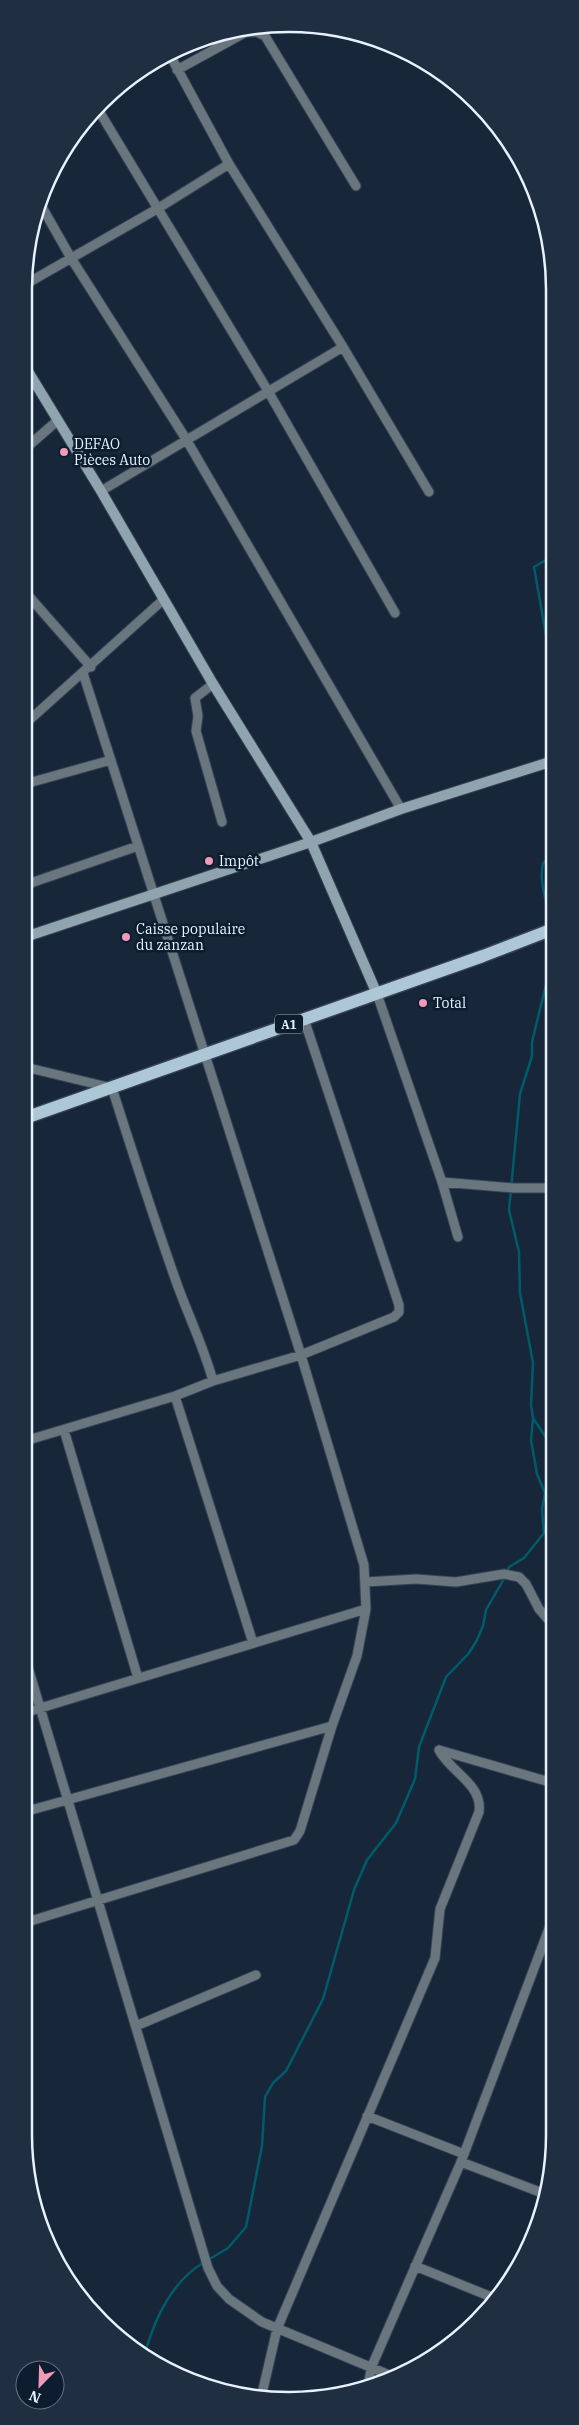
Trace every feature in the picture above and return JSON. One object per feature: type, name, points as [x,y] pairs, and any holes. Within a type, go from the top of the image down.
[{"type":"main road","name":"A1","points":[[32,1116],[377,994],[546,932]]},
{"type":"street","points":[[262,34],[265,36],[356,186]]},
{"type":"street","points":[[177,70],[235,38]]},
{"type":"street","points":[[173,61],[230,164],[344,347],[429,492]]},
{"type":"street","points":[[101,115],[268,391],[396,613]]},
{"type":"street","points":[[33,280],[157,209],[230,164]]},
{"type":"street","points":[[44,212],[71,258],[186,439],[401,809]]},
{"type":"street","points":[[101,492],[186,439],[344,347]]},
{"type":"street","points":[[32,378],[101,492],[212,684],[311,842],[377,994],[442,1182],[458,1237]]},
{"type":"street","points":[[32,443],[57,421]]},
{"type":"street","points":[[32,718],[164,600]]},
{"type":"street","points":[[32,601],[87,670],[110,760],[155,893],[301,1355],[364,1565],[366,1609],[358,1656],[332,1726],[300,1831],[294,1840],[98,1902],[32,1921]]},
{"type":"street","points":[[212,684],[195,698],[198,716],[196,731],[222,822]]},
{"type":"street","points":[[32,782],[110,760]]},
{"type":"street","points":[[32,935],[311,842],[401,809],[546,763]]},
{"type":"street","points":[[32,883],[138,846]]},
{"type":"street","points":[[32,1439],[175,1396],[213,1381],[301,1355],[394,1318],[399,1312],[399,1306],[304,1019]]},
{"type":"street","points":[[32,1069],[112,1088],[144,1192],[180,1293],[206,1354],[213,1381]]},
{"type":"street","points":[[442,1182],[514,1188],[546,1188]]},
{"type":"street","points":[[175,1396],[253,1643]]},
{"type":"street","points":[[64,1430],[138,1678]]},
{"type":"street","points":[[365,1582],[416,1579],[456,1582],[504,1574],[519,1577],[526,1584],[539,1609],[546,1617]]},
{"type":"street","points":[[32,1710],[366,1609]]},
{"type":"street","points":[[32,1681],[208,2268],[217,2286],[229,2299],[262,2322],[386,2374]]},
{"type":"street","points":[[32,1810],[332,1726]]},
{"type":"street","points":[[263,2391],[278,2328],[435,1958],[440,1909],[479,1812],[481,1803],[478,1793],[439,1750],[546,1781]]},
{"type":"street","points":[[369,2380],[371,2368],[463,2158],[546,1944]]},
{"type":"street","points":[[136,2026],[256,1975]]},
{"type":"street","points":[[367,2116],[540,2192]]},
{"type":"street","points":[[416,2266],[490,2296]]},
{"type":"waterway","points":[[546,560],[534,567],[546,635]]},
{"type":"waterway","points":[[546,861],[543,863],[542,879],[546,900]]},
{"type":"waterway","points":[[507,1572],[509,1567],[524,1558],[544,1533],[542,1509],[545,1493],[537,1474],[531,1440],[533,1363],[520,1293],[519,1252],[509,1210],[520,1094],[532,1056],[532,1042],[546,985]]},
{"type":"waterway","points":[[533,1418],[546,1438]]},
{"type":"waterway","points":[[208,2260],[228,2248],[246,2227],[262,2146],[265,2097],[273,2083],[286,2071],[323,1999],[354,1890],[367,1860],[396,1823],[415,1779],[419,1747],[446,1677],[469,1653],[477,1640],[483,1626],[486,1610],[505,1577]]},
{"type":"waterway","points":[[147,2349],[159,2314],[173,2291],[182,2280],[203,2263]]},
{"type":"place","name":"DEFAO Pièces Auto","points":[[64,452]]},
{"type":"place","name":"Impôt","points":[[209,861]]},
{"type":"place","name":"Caisse populaire du zanzan","points":[[126,937]]},
{"type":"place","name":"Total","points":[[423,1003]]}]
